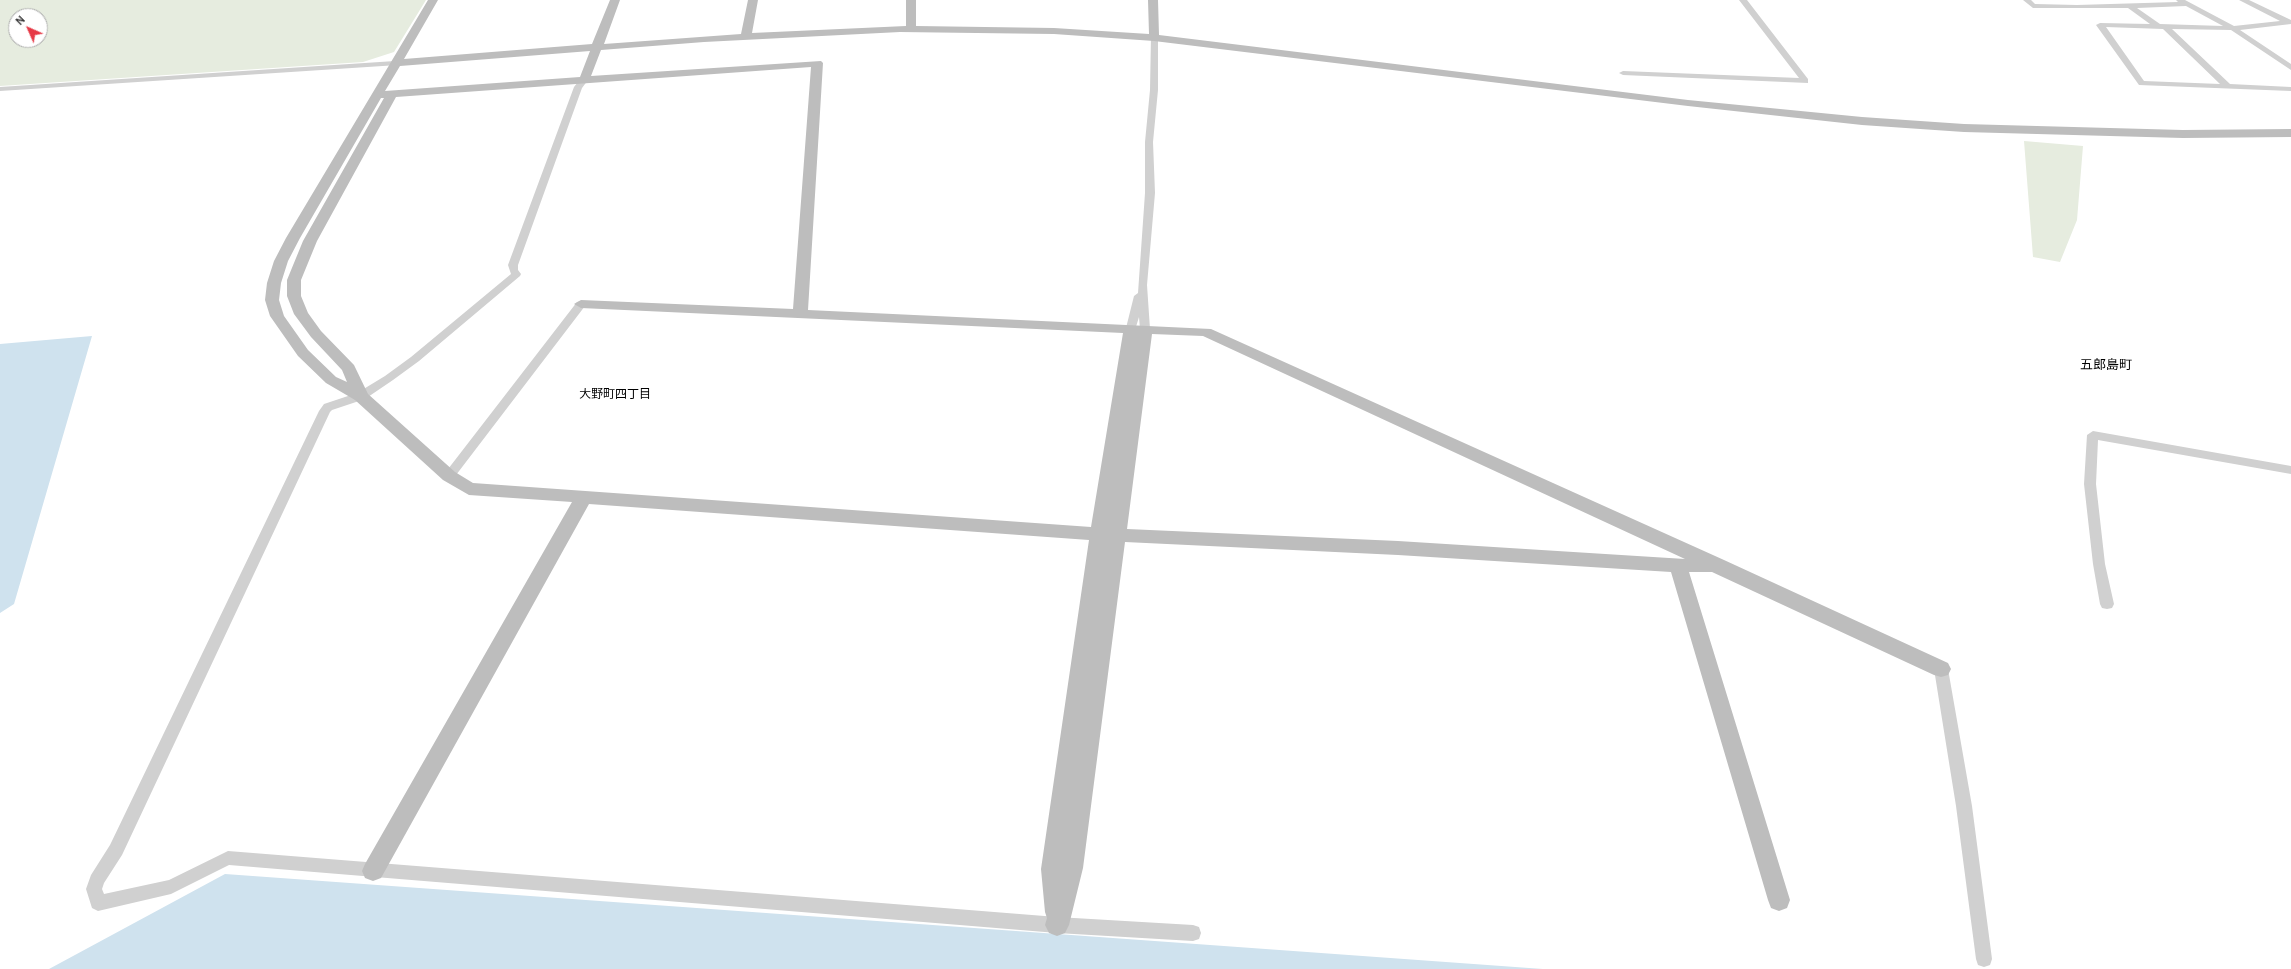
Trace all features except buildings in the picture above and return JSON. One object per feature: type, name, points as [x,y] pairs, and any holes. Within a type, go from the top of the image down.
[{"type":"street","points":[[361,396],[349,368],[316,334],[301,314],[294,296],[294,280],[310,241],[392,94],[402,63],[433,0]]},
{"type":"street","points":[[446,0],[379,95],[281,261],[274,283],[272,300],[277,316],[303,353],[331,380],[361,396],[449,476],[469,489],[1099,534],[1398,548],[1678,566],[1718,565]]},
{"type":"street","points":[[615,0],[595,48],[584,80],[578,87],[513,265],[513,270],[516,274],[415,359],[361,396],[328,407],[325,411],[119,842],[97,880],[94,890],[98,903],[171,887],[228,858],[373,871],[1057,924],[1193,933]]},
{"type":"street","points":[[746,37],[753,0]]},
{"type":"street","points":[[911,0],[911,29]]},
{"type":"street","points":[[1057,924],[1072,868],[1118,535],[1150,193],[1149,142],[1154,90],[1153,0]]},
{"type":"street","points":[[1623,73],[1805,81],[1743,0]]},
{"type":"street","points":[[2026,0],[2033,6],[2131,7],[2184,2],[2233,28],[2291,68]]},
{"type":"street","points":[[2243,0],[2290,23]]},
{"type":"street","points":[[2131,7],[2162,27],[2228,87]]},
{"type":"street","points":[[1154,16],[1168,32],[1192,42]]},
{"type":"street","points":[[2290,23],[2233,28],[2100,25],[2142,83],[2291,89]]},
{"type":"street","points":[[0,89],[402,63],[746,37],[911,29],[1054,31],[1192,42],[1688,103],[1862,121],[2039,130],[2183,134],[2291,133]]},
{"type":"street","points":[[379,95],[817,63],[800,314]]},
{"type":"street","points":[[1057,924],[1052,869],[1099,534],[1138,329],[1142,285]]},
{"type":"street","points":[[449,476],[581,304],[1206,332],[1941,668],[1964,806],[1984,959]]},
{"type":"street","points":[[2107,604],[2099,564],[2090,484],[2093,435],[2291,470]]},
{"type":"street","points":[[373,871],[584,498]]},
{"type":"street","points":[[1678,566],[1779,900]]},
{"type":"shaded area","points":[[0,0],[426,0],[394,52],[363,62],[0,86]]},
{"type":"shaded area","points":[[2024,141],[2083,146],[2077,220],[2060,262],[2033,257]]},
{"type":"water","points":[[92,336],[14,604],[0,613],[0,344]]},
{"type":"water","points":[[225,874],[1543,969],[49,969]]},
{"type":"district","name":"五郎島町","points":[[2106,365]]},
{"type":"district","name":"大野町四丁目","points":[[615,394]]}]
